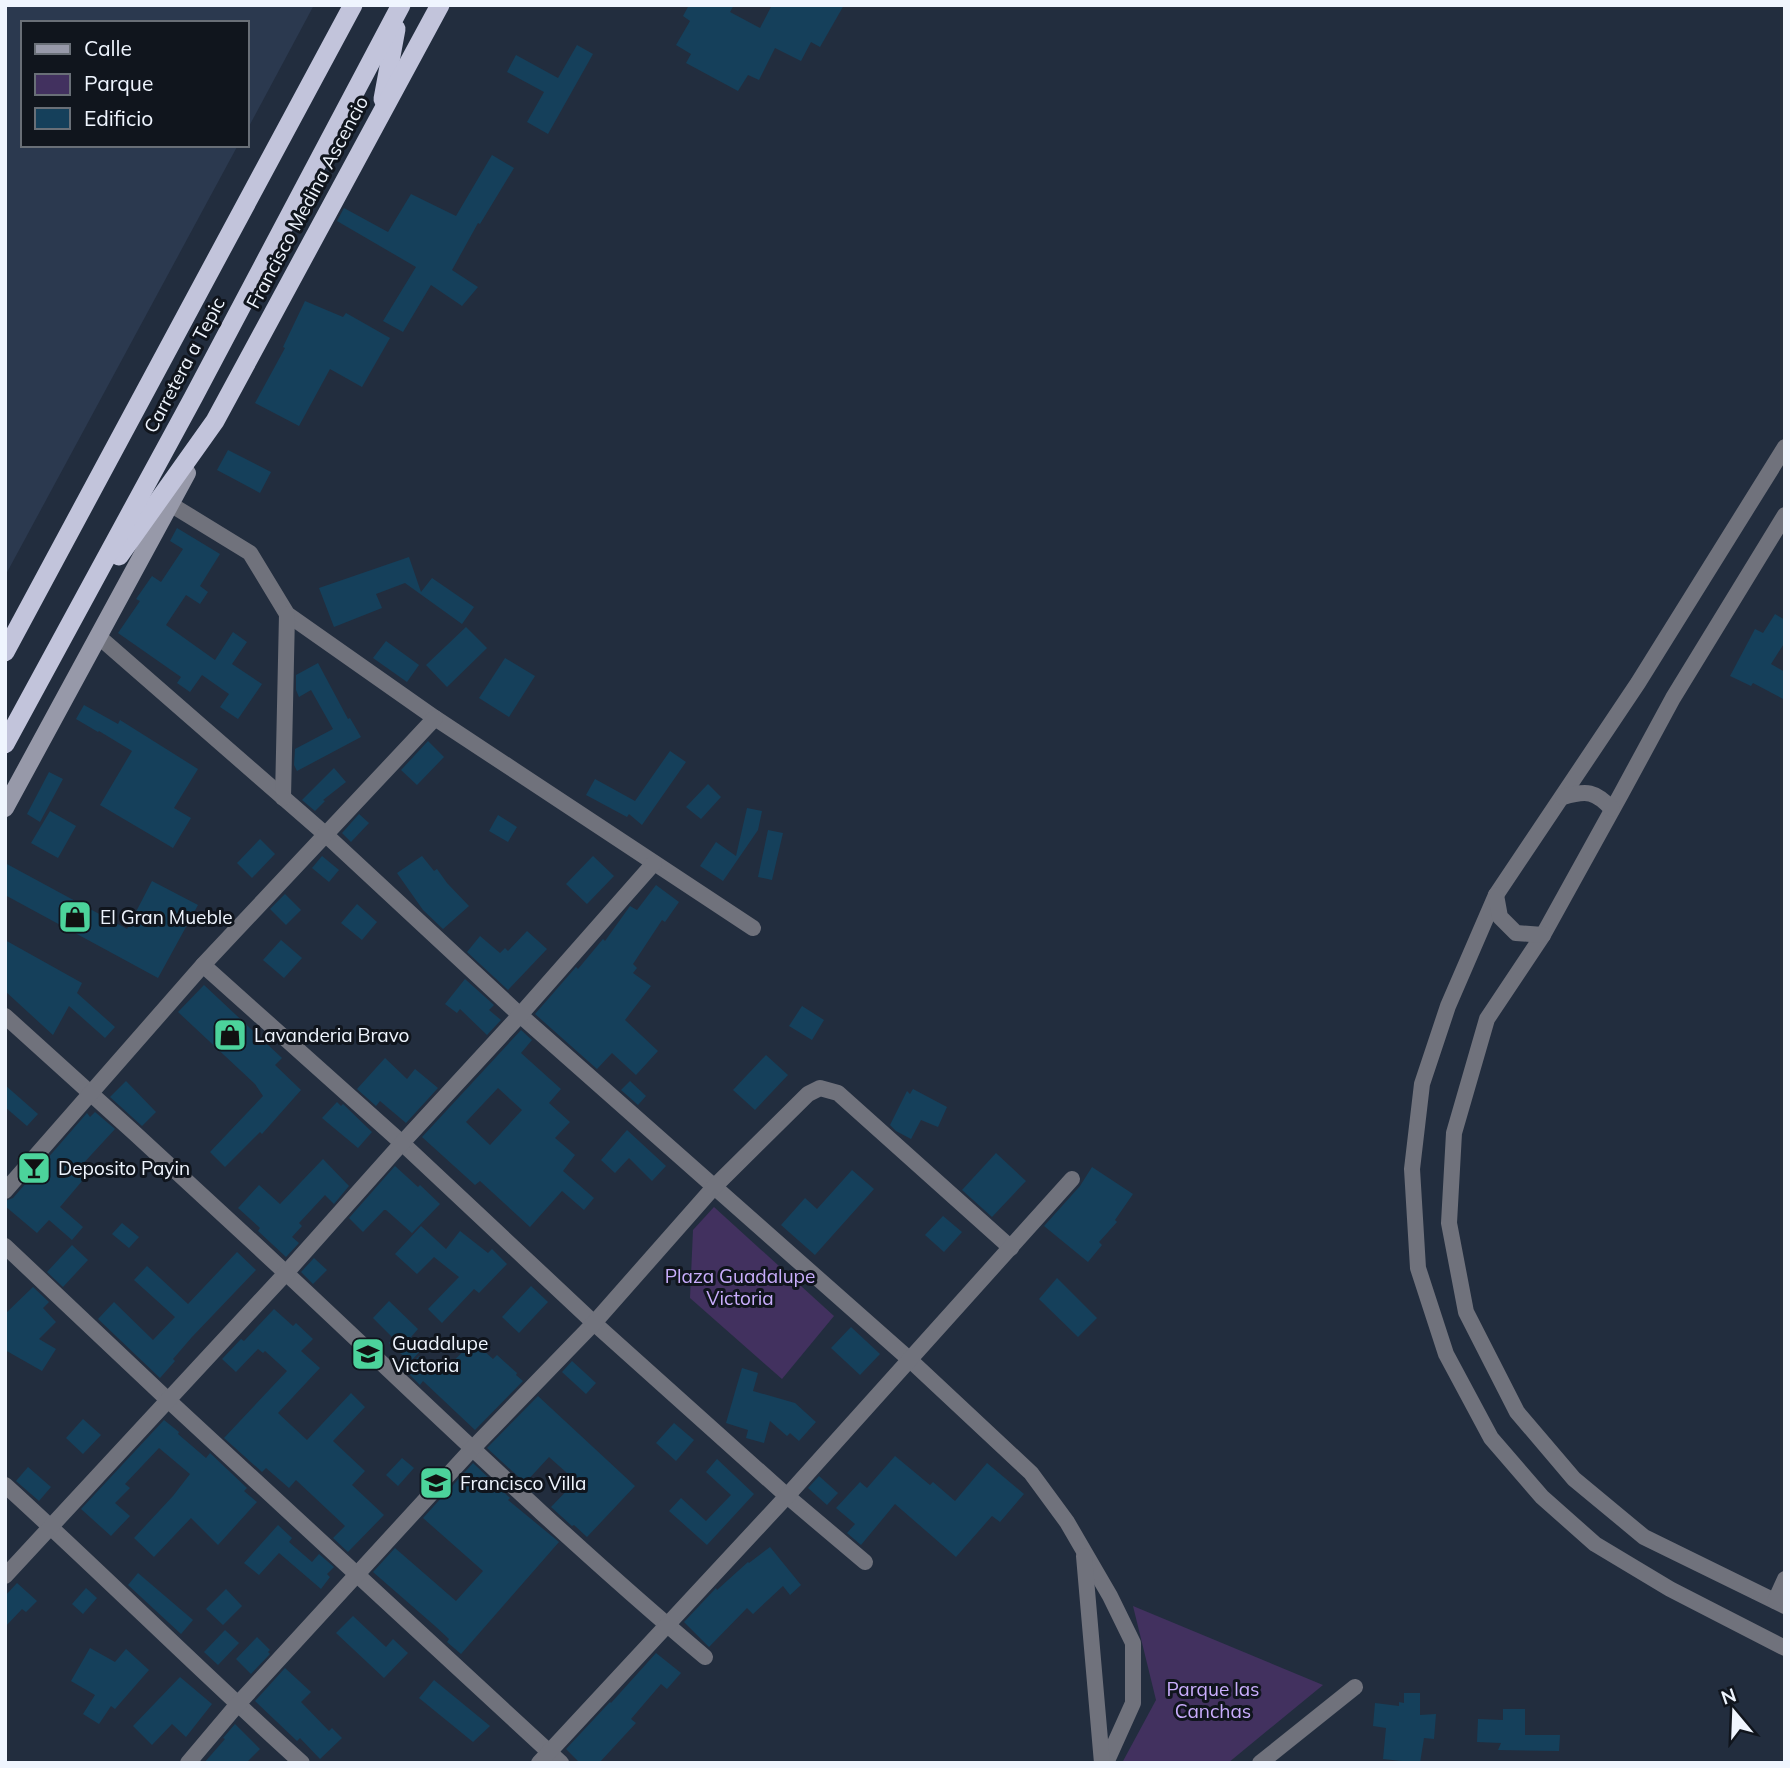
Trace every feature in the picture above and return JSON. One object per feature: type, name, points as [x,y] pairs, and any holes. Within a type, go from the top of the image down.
[{"type":"highway","name":"Carretera a Tepic","points":[[5,652],[353,5]]},
{"type":"highway","name":"Francisco Medina Ascencio","points":[[70,625],[215,421],[440,5]]},
{"type":"highway","name":"Carretera a Tepic","points":[[5,744],[400,7]]},
{"type":"highway","points":[[379,117],[400,7]]},
{"type":"main road","name":"Francisco Medina Ascencio","points":[[5,808],[215,421]]},
{"type":"street","points":[[1785,447],[1638,683],[1496,895],[1448,1006],[1422,1084],[1412,1169],[1418,1268],[1446,1354],[1491,1438],[1542,1497],[1595,1544],[1670,1588],[1785,1648]]},
{"type":"street","points":[[170,504],[250,553],[287,614],[435,718],[753,928]]},
{"type":"street","points":[[1785,515],[1672,698],[1543,935],[1487,1019],[1454,1133],[1450,1223],[1466,1311],[1517,1412],[1574,1479],[1644,1536],[1780,1604],[1785,1579]]},
{"type":"street","points":[[283,798],[287,614]]},
{"type":"street","points":[[98,636],[325,834],[520,1015],[909,1359],[1031,1473],[1084,1550],[1132,1643],[1133,1703],[1104,1763]]},
{"type":"street","points":[[5,1191],[203,965],[435,718]]},
{"type":"street","points":[[1563,797],[1579,792],[1594,793],[1612,810]]},
{"type":"street","points":[[5,1576],[286,1273],[654,863]]},
{"type":"street","points":[[1496,895],[1500,916],[1516,933],[1543,935]]},
{"type":"street","points":[[203,965],[402,1143],[594,1323],[865,1562]]},
{"type":"street","points":[[5,1016],[286,1273],[472,1449],[705,1657]]},
{"type":"street","points":[[188,1763],[237,1705],[472,1449],[594,1323],[714,1187],[808,1094],[820,1088],[838,1093],[1011,1248]]},
{"type":"street","points":[[5,1246],[358,1575],[550,1759],[1072,1179]]},
{"type":"street","points":[[5,1485],[302,1763]]},
{"type":"street","points":[[1084,1550],[1104,1763]]},
{"type":"street","points":[[1260,1763],[1355,1687]]},
{"type":"shaded area","points":[[5,5],[314,5],[248,128],[248,21],[21,21],[21,147],[237,147],[5,576]]},
{"type":"green space","name":"Plaza Guadalupe Victoria","points":[[714,1207],[834,1316],[782,1379],[690,1298],[693,1230]]},
{"type":"green space","name":"Parque las Canchas","points":[[1133,1606],[1323,1685],[1228,1763],[1122,1763],[1156,1700]]},
{"type":"building","points":[[689,5],[734,5],[730,12],[760,28],[772,5],[844,5],[820,47],[811,42],[801,61],[775,48],[759,80],[748,75],[738,91],[686,63],[691,54],[676,45],[690,21],[683,16]]},
{"type":"building","points":[[577,45],[593,54],[548,134],[527,122],[544,92],[507,72],[516,55],[558,78]]},
{"type":"building","points":[[492,155],[514,168],[480,224],[478,223],[452,270],[478,287],[462,306],[431,285],[403,332],[383,321],[416,267],[337,221],[344,208],[388,232],[411,194],[456,216]]},
{"type":"building","points":[[305,301],[343,317],[346,313],[390,338],[362,387],[330,369],[299,426],[255,403],[285,348],[283,347]]},
{"type":"building","points":[[228,450],[271,472],[260,493],[217,470]]},
{"type":"building","points":[[177,528],[220,554],[200,586],[208,592],[200,604],[186,595],[166,625],[215,660],[233,632],[247,642],[232,664],[262,684],[238,719],[220,707],[229,694],[202,675],[190,692],[177,683],[181,677],[118,633],[140,601],[136,599],[152,576],[161,582],[183,549],[170,541]]},
{"type":"building","points":[[409,557],[421,592],[432,578],[474,607],[462,624],[405,583],[376,594],[382,608],[334,627],[319,588]]},
{"type":"building","points":[[1775,614],[1785,620],[1785,642],[1771,664],[1785,672],[1785,700],[1753,683],[1751,686],[1730,676],[1755,629],[1763,633]]},
{"type":"building","points":[[466,627],[487,648],[447,687],[426,665]]},
{"type":"building","points":[[386,641],[419,665],[407,682],[373,658]]},
{"type":"building","points":[[505,658],[535,676],[509,717],[479,698]]},
{"type":"building","points":[[318,663],[348,719],[350,718],[361,737],[297,771],[294,765],[295,749],[333,729],[311,690],[299,697],[296,690],[296,675]]},
{"type":"building","points":[[84,705],[118,724],[120,720],[198,769],[174,808],[191,818],[173,848],[100,805],[132,751],[76,719]]},
{"type":"building","points":[[428,741],[444,757],[417,785],[401,770]]},
{"type":"building","points":[[670,751],[686,762],[642,825],[629,814],[627,817],[586,795],[595,779],[635,801]]},
{"type":"building","points":[[334,768],[346,782],[323,800],[325,801],[315,811],[302,800]]},
{"type":"building","points":[[49,772],[63,779],[40,822],[27,814]]},
{"type":"building","points":[[708,784],[721,797],[701,819],[686,807]]},
{"type":"building","points":[[747,808],[762,811],[758,830],[723,881],[700,866],[716,842],[736,856]]},
{"type":"building","points":[[50,811],[76,826],[58,858],[31,843]]},
{"type":"building","points":[[359,814],[369,823],[351,842],[342,833]]},
{"type":"building","points":[[498,815],[517,827],[508,842],[489,831]]},
{"type":"building","points":[[768,830],[783,833],[772,880],[758,877]]},
{"type":"building","points":[[260,839],[275,854],[252,878],[237,863]]},
{"type":"building","points":[[322,856],[339,870],[329,882],[312,868]]},
{"type":"building","points":[[422,856],[469,906],[443,929],[423,910],[397,873]]},
{"type":"building","points":[[593,856],[614,876],[587,904],[566,884]]},
{"type":"building","name":"El Gran Mueble","points":[[5,863],[127,929],[152,881],[198,905],[158,978],[5,895]]},
{"type":"building","points":[[656,885],[679,902],[665,922],[662,920],[633,964],[637,968],[633,973],[651,986],[625,1020],[658,1051],[636,1075],[612,1053],[597,1069],[535,1014],[576,967],[578,969],[603,939],[605,941],[630,906],[637,910]]},
{"type":"building","points":[[285,894],[301,910],[286,925],[270,909]]},
{"type":"building","points":[[357,904],[377,922],[362,940],[341,923]]},
{"type":"building","points":[[527,931],[547,949],[508,990],[467,952],[480,936],[500,953],[505,948],[508,951]]},
{"type":"building","points":[[5,940],[82,983],[77,993],[115,1027],[105,1038],[69,1006],[53,1035],[5,991]]},
{"type":"building","points":[[281,940],[302,958],[284,978],[263,960]]},
{"type":"building","points":[[465,979],[494,1005],[489,1010],[501,1020],[487,1035],[460,1009],[457,1013],[445,1004]]},
{"type":"building","points":[[204,985],[282,1058],[275,1065],[301,1090],[262,1134],[260,1132],[225,1167],[210,1152],[263,1096],[255,1084],[178,1012]]},
{"type":"building","points":[[802,1006],[824,1020],[812,1040],[789,1026]]},
{"type":"building","points":[[521,1030],[532,1040],[521,1053],[561,1089],[549,1103],[570,1122],[555,1138],[575,1155],[563,1171],[594,1198],[584,1210],[562,1191],[530,1227],[480,1181],[475,1185],[422,1137]],"holes":[[[498,1088],[522,1110],[490,1145],[466,1122]]]},
{"type":"building","points":[[766,1055],[788,1075],[755,1110],[733,1090]]},
{"type":"building","points":[[385,1058],[407,1079],[415,1069],[438,1088],[406,1123],[380,1101],[376,1106],[357,1089]]},
{"type":"building","points":[[126,1081],[156,1112],[142,1126],[110,1097]]},
{"type":"building","points":[[630,1081],[646,1096],[638,1105],[621,1090]]},
{"type":"building","points":[[5,1085],[38,1114],[27,1126],[5,1107]]},
{"type":"building","points":[[913,1089],[947,1107],[938,1127],[921,1120],[911,1139],[890,1125],[907,1091],[910,1094]]},
{"type":"building","points":[[337,1102],[341,1106],[343,1104],[372,1132],[358,1148],[322,1118]]},
{"type":"building","points":[[95,1112],[115,1129],[80,1167],[88,1174],[60,1207],[83,1227],[72,1240],[49,1220],[37,1233],[5,1206],[5,1201],[13,1198],[87,1113],[90,1117]]},
{"type":"building","points":[[627,1130],[666,1166],[652,1181],[629,1158],[615,1173],[601,1160]]},
{"type":"building","points":[[996,1153],[1026,1181],[992,1217],[962,1190]]},
{"type":"building","points":[[323,1159],[349,1186],[334,1204],[325,1195],[299,1223],[302,1226],[292,1237],[299,1243],[286,1257],[238,1208],[259,1185],[280,1204]]},
{"type":"building","points":[[395,1166],[440,1204],[412,1233],[386,1210],[363,1232],[349,1218]]},
{"type":"building","points":[[1092,1167],[1133,1194],[1115,1220],[1117,1222],[1099,1242],[1102,1245],[1088,1262],[1044,1226],[1080,1186]]},
{"type":"building","points":[[852,1170],[874,1189],[815,1255],[781,1225],[805,1198],[817,1209]]},
{"type":"building","points":[[943,1216],[962,1232],[944,1252],[925,1235]]},
{"type":"building","points":[[122,1223],[139,1237],[129,1248],[112,1234]]},
{"type":"building","points":[[421,1226],[446,1249],[460,1231],[488,1253],[492,1249],[507,1264],[479,1293],[474,1289],[442,1323],[428,1309],[459,1277],[434,1257],[417,1274],[395,1254]]},
{"type":"building","points":[[72,1245],[88,1260],[63,1287],[47,1272]]},
{"type":"building","points":[[237,1252],[256,1270],[192,1337],[160,1378],[98,1319],[114,1302],[153,1340],[175,1317],[134,1280],[147,1266],[188,1304]]},
{"type":"building","points":[[314,1258],[327,1270],[313,1284],[301,1272]]},
{"type":"building","points":[[1057,1278],[1097,1318],[1078,1337],[1039,1299]]},
{"type":"building","points":[[531,1286],[548,1302],[519,1333],[502,1317]]},
{"type":"building","points":[[33,1287],[49,1302],[43,1308],[56,1322],[39,1339],[56,1349],[42,1371],[5,1350],[5,1314]]},
{"type":"building","points":[[389,1301],[418,1329],[411,1337],[423,1348],[410,1362],[389,1343],[393,1338],[373,1318]]},
{"type":"building","points":[[274,1309],[293,1326],[296,1323],[313,1339],[301,1351],[320,1368],[278,1413],[307,1440],[351,1393],[365,1407],[333,1441],[365,1471],[352,1485],[384,1515],[348,1552],[333,1538],[345,1526],[296,1480],[289,1488],[266,1468],[262,1472],[224,1438],[287,1371],[265,1351],[263,1353],[258,1349],[236,1372],[222,1359],[241,1339],[244,1341]]},
{"type":"building","points":[[851,1327],[880,1354],[860,1375],[831,1348]]},
{"type":"building","points":[[473,1341],[493,1359],[497,1355],[523,1381],[475,1430],[423,1381],[420,1385],[405,1370],[419,1356],[440,1375]]},
{"type":"building","points":[[572,1361],[596,1383],[586,1394],[562,1372]]},
{"type":"building","points":[[742,1368],[758,1373],[753,1391],[795,1403],[816,1422],[799,1441],[790,1433],[787,1436],[770,1421],[764,1443],[746,1438],[748,1430],[726,1423]]},
{"type":"building","points":[[538,1396],[635,1486],[587,1537],[551,1507],[576,1481],[549,1457],[525,1483],[487,1448]]},
{"type":"building","points":[[83,1419],[101,1435],[83,1454],[66,1438]]},
{"type":"building","points":[[164,1420],[206,1458],[210,1453],[247,1488],[244,1491],[257,1502],[218,1545],[191,1518],[154,1557],[134,1538],[190,1474],[159,1448],[125,1484],[130,1488],[115,1503],[130,1516],[111,1536],[81,1509]]},
{"type":"building","points":[[674,1423],[694,1440],[676,1461],[656,1443]]},
{"type":"building","points":[[895,1456],[930,1485],[933,1482],[955,1501],[987,1463],[1024,1494],[1000,1522],[992,1516],[956,1557],[895,1504],[861,1545],[847,1533],[855,1524],[836,1508],[860,1482],[867,1488]]},
{"type":"building","points":[[402,1458],[414,1468],[398,1486],[386,1475]]},
{"type":"building","points":[[717,1459],[754,1494],[707,1545],[669,1511],[681,1498],[706,1521],[731,1495],[706,1472]]},
{"type":"building","points":[[473,1463],[510,1498],[508,1500],[559,1542],[461,1654],[447,1642],[449,1639],[373,1572],[395,1548],[456,1601],[483,1571],[423,1518]]},
{"type":"building","points":[[28,1467],[51,1487],[39,1501],[16,1481]]},
{"type":"building","points":[[819,1476],[838,1493],[827,1505],[808,1488]]},
{"type":"building","points":[[278,1525],[292,1538],[289,1542],[312,1562],[319,1554],[334,1567],[327,1574],[330,1577],[321,1589],[279,1553],[259,1575],[244,1563]]},
{"type":"building","points":[[770,1547],[801,1585],[790,1595],[783,1586],[753,1614],[747,1608],[709,1647],[684,1622],[716,1588],[717,1590],[748,1562]]},
{"type":"building","points":[[138,1573],[193,1620],[181,1634],[128,1585]]},
{"type":"building","points":[[17,1583],[37,1601],[26,1612],[22,1609],[5,1627],[5,1596]]},
{"type":"building","points":[[86,1588],[97,1598],[83,1614],[72,1604]]},
{"type":"building","points":[[226,1589],[242,1606],[223,1625],[206,1609]]},
{"type":"building","points":[[353,1616],[386,1647],[393,1639],[408,1653],[384,1678],[336,1633]]},
{"type":"building","points":[[225,1630],[239,1643],[218,1665],[204,1652]]},
{"type":"building","points":[[257,1637],[270,1650],[270,1654],[251,1674],[236,1659]]},
{"type":"building","points":[[90,1648],[115,1662],[126,1649],[149,1670],[115,1709],[111,1706],[99,1724],[83,1714],[95,1695],[71,1681]]},
{"type":"building","points":[[656,1653],[681,1673],[667,1689],[661,1684],[631,1719],[636,1723],[599,1763],[580,1763],[566,1749]]},
{"type":"building","points":[[285,1668],[311,1692],[301,1702],[329,1731],[332,1728],[342,1738],[320,1759],[300,1738],[297,1741],[255,1701]]},
{"type":"building","points":[[180,1677],[212,1704],[186,1737],[172,1724],[152,1745],[133,1726]]},
{"type":"building","points":[[434,1680],[490,1726],[473,1742],[419,1698]]},
{"type":"building","points":[[1404,1693],[1420,1693],[1420,1715],[1436,1714],[1434,1739],[1424,1738],[1420,1763],[1383,1759],[1386,1728],[1373,1726],[1375,1703],[1399,1706],[1399,1702],[1404,1703]]},
{"type":"building","points":[[1503,1709],[1525,1709],[1525,1735],[1560,1735],[1559,1751],[1498,1750],[1501,1743],[1477,1742],[1478,1719],[1503,1720]]},
{"type":"building","points":[[235,1724],[260,1749],[246,1763],[204,1763],[225,1739],[223,1738]]},
{"type":"place","name":"El Gran Mueble","points":[[75,917]]},
{"type":"place","name":"Lavanderia Bravo","points":[[230,1035]]},
{"type":"place","name":"Deposito Payin","points":[[34,1168]]},
{"type":"place","name":"Guadalupe Victoria","points":[[368,1354]]},
{"type":"place","name":"Francisco Villa","points":[[436,1483]]}]
